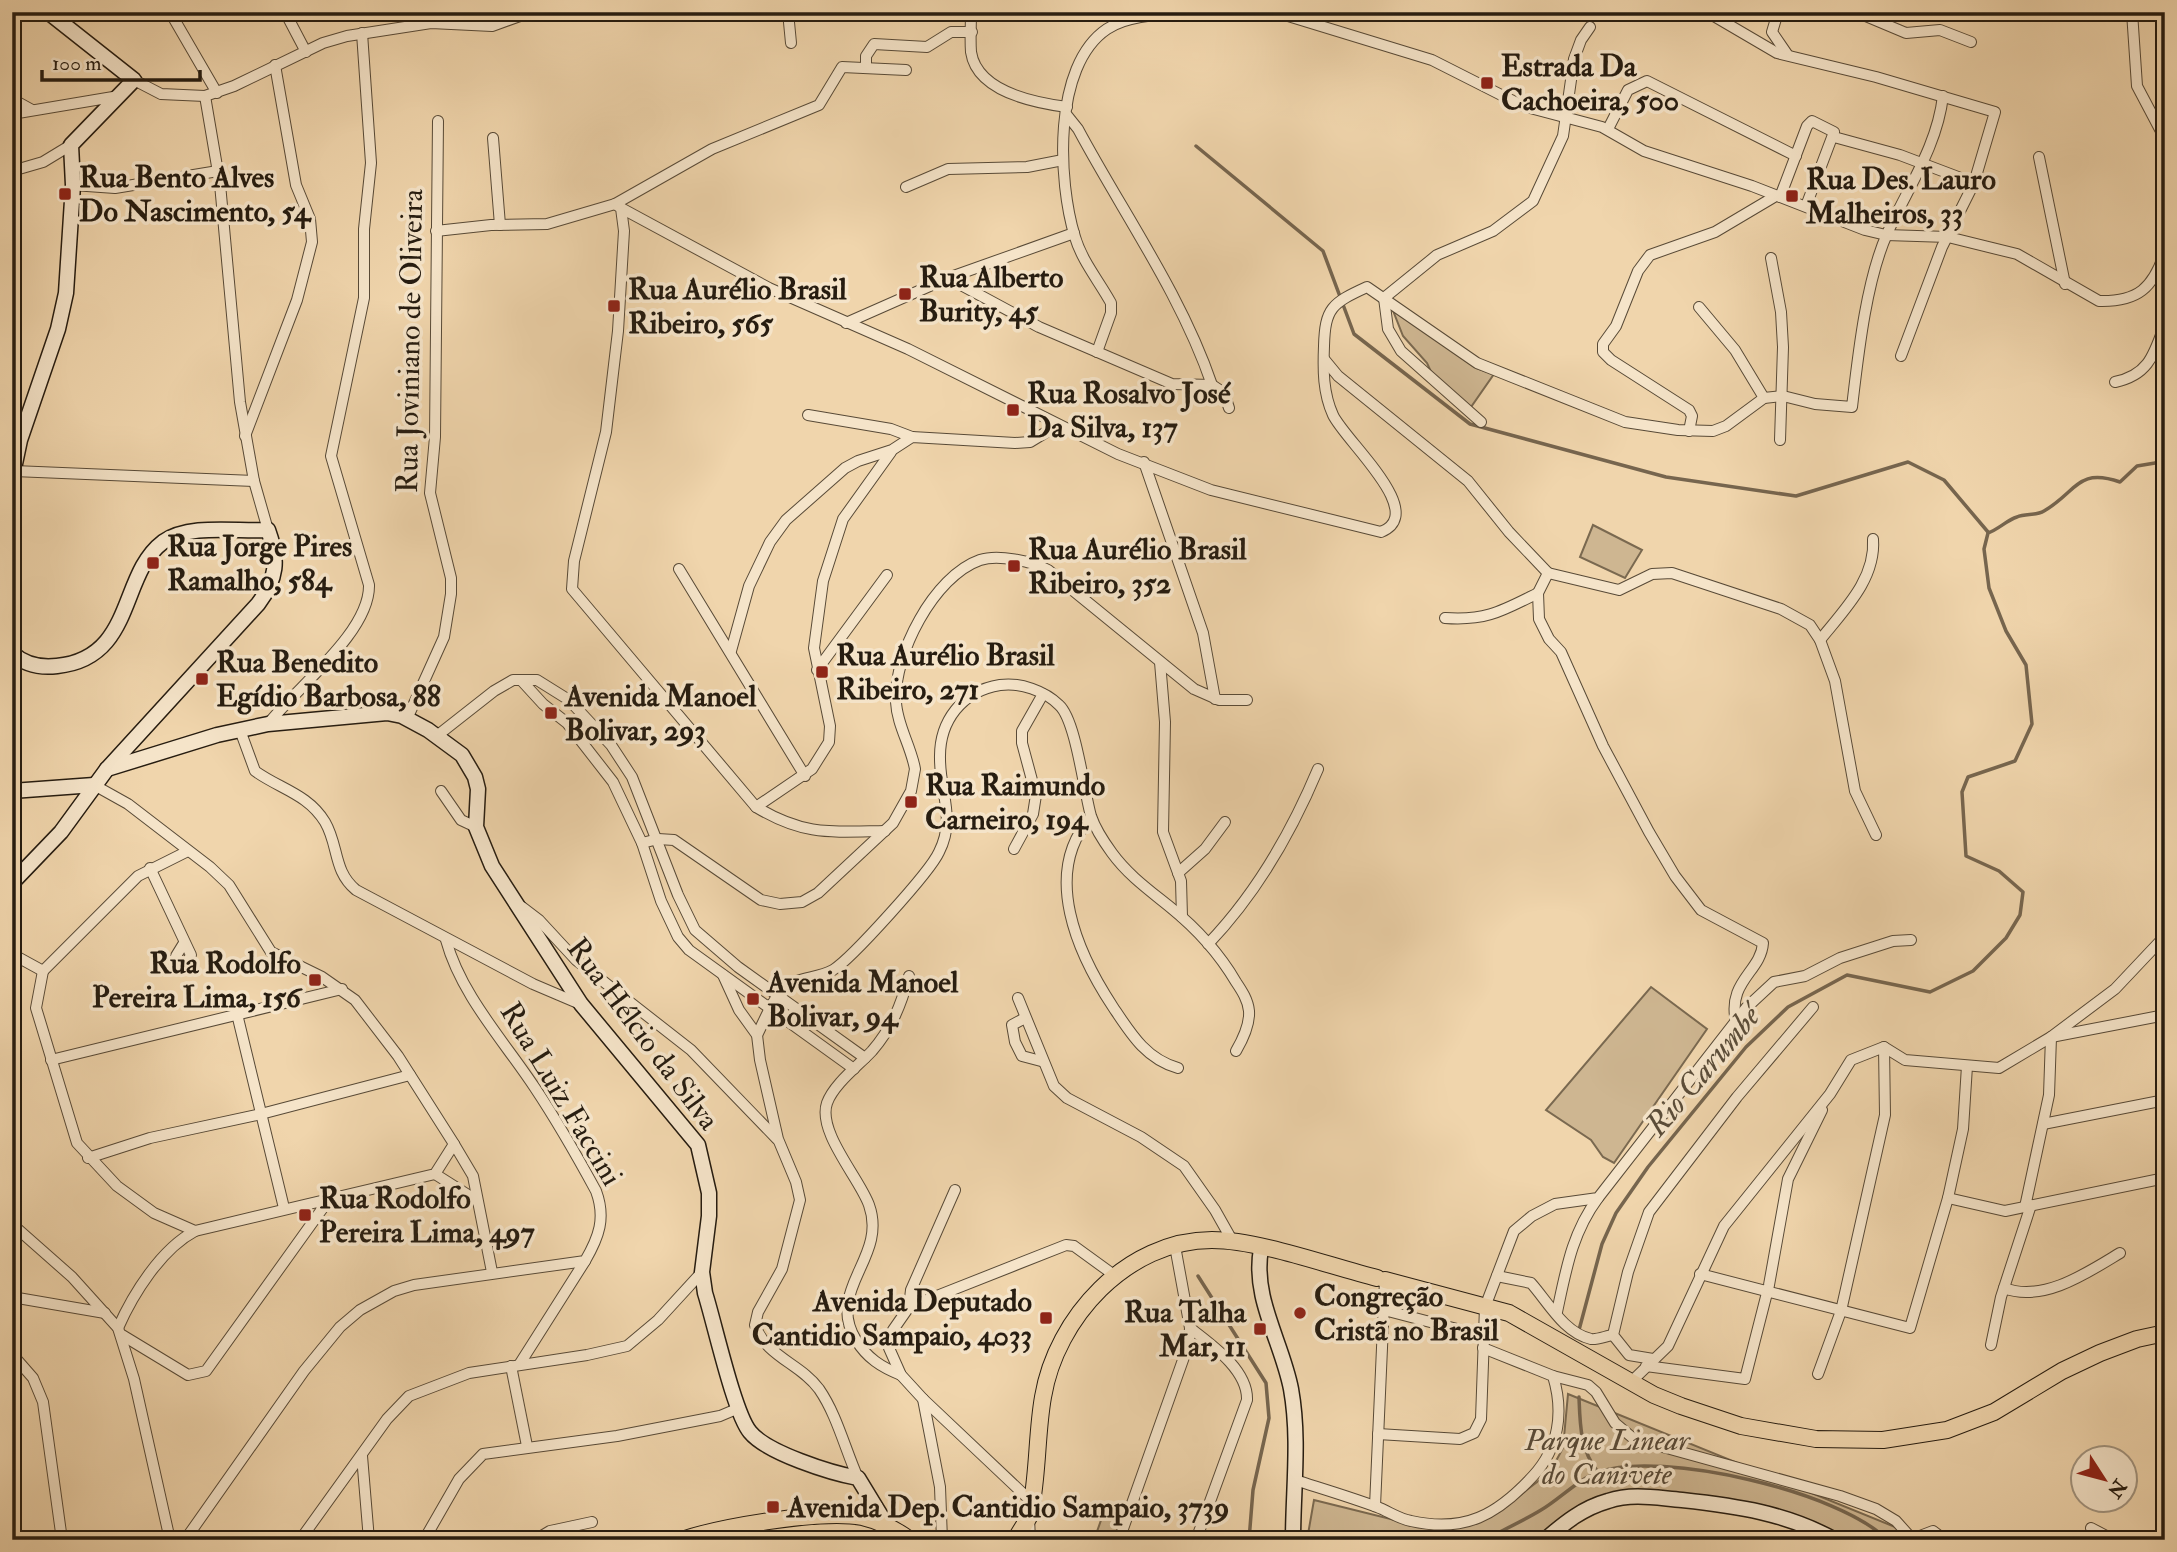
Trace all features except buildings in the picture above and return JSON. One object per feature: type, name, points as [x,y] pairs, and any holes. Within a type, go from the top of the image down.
[{"type":"main road","points":[[1015,1540],[1031,1510],[1043,1396],[1056,1350],[1074,1319],[1114,1275],[1175,1246],[1210,1240],[1233,1242],[1508,1313],[1681,1406],[1741,1426],[1816,1439],[1883,1440],[1947,1430],[1994,1412],[2062,1371],[2100,1353],[2137,1339],[2165,1333]]},
{"type":"main road","points":[[681,1540],[779,1520],[836,1515],[860,1517],[886,1524],[910,1540]]},
{"type":"street","points":[[48,12],[134,80],[161,94],[205,96],[306,52],[362,33],[431,23],[492,26],[531,12]]},
{"type":"street","points":[[170,12],[217,93]]},
{"type":"street","points":[[285,12],[306,52]]},
{"type":"street","points":[[788,12],[790,43]]},
{"type":"street","points":[[971,12],[975,61],[998,86],[1030,102],[1066,111],[1078,129],[1157,267],[1192,336],[1212,385]]},
{"type":"street","points":[[1097,352],[1111,313],[1111,303],[1074,233],[1065,196],[1063,160],[1066,111],[1081,61],[1095,38],[1106,29],[1135,18],[1207,12]]},
{"type":"street","points":[[1275,12],[1432,60],[1523,106],[1608,129],[1644,151],[1752,186],[1886,235],[1948,237],[2017,254],[2065,284],[2099,301],[2114,302],[2138,294],[2158,274],[2165,253]]},
{"type":"street","points":[[1707,12],[1759,45],[1995,112],[1974,183],[1948,237],[1901,356]]},
{"type":"street","points":[[1778,12],[1772,32],[1787,54]]},
{"type":"street","points":[[1856,12],[1906,33],[1940,30],[1971,42]]},
{"type":"street","points":[[2132,12],[2137,86],[2165,138]]},
{"type":"street","points":[[1384,298],[1437,255],[1484,236],[1529,207],[1555,156],[1566,118],[1574,59],[1581,40],[1590,27]]},
{"type":"street","points":[[866,66],[866,56],[874,44],[927,47],[951,32],[972,32]]},
{"type":"street","points":[[268,724],[350,634],[367,606],[369,585],[331,456],[361,326],[364,298],[363,229],[371,163],[362,33]]},
{"type":"street","points":[[246,441],[297,300],[312,242],[310,219],[296,184],[275,65]]},
{"type":"street","points":[[436,231],[500,225],[547,225],[618,206],[712,149],[819,104],[841,68],[866,66],[906,70]]},
{"type":"street","points":[[12,171],[43,162],[72,145],[134,80]]},
{"type":"street","points":[[1608,129],[1633,85],[1647,80],[1796,156]]},
{"type":"street","points":[[12,114],[120,96]]},
{"type":"street","points":[[12,883],[61,832],[107,769],[270,589],[277,566],[246,441],[218,171],[205,96]]},
{"type":"street","points":[[618,206],[769,288],[908,349],[1058,425],[1144,463],[1220,492],[1295,509],[1373,532],[1387,530],[1396,520],[1395,502],[1390,490],[1334,417],[1324,383],[1326,315],[1338,302],[1367,287],[1477,363],[1625,422],[1689,431],[1720,429],[1764,398],[1783,396],[1815,404],[1852,407],[1858,353],[1886,235],[1923,164],[1935,134],[1943,96]]},
{"type":"street","points":[[12,99],[32,110]]},
{"type":"street","name":"Rua Joviniano de Oliveira","points":[[407,719],[444,637],[450,616],[451,578],[430,494],[435,437],[438,121]]},
{"type":"street","points":[[1689,431],[1692,416],[1689,410],[1611,360],[1603,352],[1603,344],[1616,326],[1638,271],[1650,256],[1715,232],[1777,197],[1807,126],[1812,121],[1832,129],[1834,137],[1807,206]]},
{"type":"street","points":[[1834,137],[1856,141],[1974,183]]},
{"type":"street","points":[[494,138],[500,225]]},
{"type":"street","points":[[72,145],[73,185],[66,293],[58,329],[23,430],[13,474],[254,481]]},
{"type":"street","points":[[2039,157],[2065,284]]},
{"type":"street","points":[[906,187],[948,169],[1027,167],[1063,160]]},
{"type":"street","points":[[73,185],[115,188],[218,171]]},
{"type":"street","points":[[618,206],[624,231],[618,331],[607,432],[574,561],[572,589],[756,807],[781,822],[802,829],[836,832],[885,831]]},
{"type":"street","points":[[846,323],[948,278],[1074,233]]},
{"type":"street","points":[[1772,258],[1781,312],[1783,396],[1780,440]]},
{"type":"street","points":[[2158,274],[2165,283]]},
{"type":"street","points":[[948,278],[1039,327],[1172,384],[1212,385],[1224,393],[1229,408]]},
{"type":"street","points":[[1384,298],[1388,329],[1401,351],[1481,422]]},
{"type":"street","points":[[1699,307],[1735,350],[1764,398]]},
{"type":"street","points":[[2115,382],[2134,378],[2149,362],[2165,324]]},
{"type":"street","points":[[1324,359],[1338,376],[1475,489],[1509,532],[1548,573],[1619,590],[1652,574],[1672,573],[1791,613],[1810,625],[1820,640],[1839,695],[1855,791],[1876,835]]},
{"type":"street","points":[[808,415],[867,424],[912,437],[1015,443],[1030,442],[1058,425]]},
{"type":"street","points":[[731,651],[749,586],[775,534],[816,492],[845,468],[892,450],[912,437]]},
{"type":"street","points":[[756,807],[805,776],[820,760],[830,734],[814,648],[816,618],[832,548],[849,507],[892,450]]},
{"type":"street","points":[[1144,463],[1203,633],[1215,699]]},
{"type":"street","points":[[12,653],[33,666],[74,663],[93,652],[111,634],[151,555],[176,535],[268,530]]},
{"type":"street","points":[[1820,640],[1869,573],[1874,556],[1873,539]]},
{"type":"street","points":[[642,843],[658,839],[685,845],[761,900],[788,904],[802,902],[818,893],[885,831],[905,804],[914,781],[912,756],[899,719],[897,683],[921,615],[953,578],[983,559],[1040,566],[1069,585],[1194,689],[1215,699],[1247,700]]},
{"type":"street","points":[[680,569],[805,776]]},
{"type":"street","points":[[1548,573],[1538,593],[1539,619],[1549,639],[1562,652],[1632,802],[1675,876],[1701,909],[1763,943],[1762,954],[1737,989],[1733,1009],[1736,1022]]},
{"type":"street","points":[[817,670],[887,575]]},
{"type":"street","points":[[1444,618],[1474,620],[1502,611],[1538,593]]},
{"type":"street","points":[[1160,662],[1165,722],[1163,832],[1183,891],[1182,917]]},
{"type":"street","points":[[522,680],[543,704],[567,723],[603,767],[642,843],[661,901],[678,937],[689,950],[854,1069]]},
{"type":"street","points":[[438,735],[506,683],[537,680],[550,686],[586,716],[611,745],[632,778],[678,895],[695,930],[865,1058]]},
{"type":"street","points":[[757,1035],[771,1007],[789,985],[833,970],[924,875],[939,853],[949,814],[939,757],[943,731],[955,707],[976,694],[1002,685],[1016,685],[1046,696],[1061,706],[1067,717],[1091,817],[1118,860],[1136,880],[1182,917],[1223,960],[1246,999],[1248,1017],[1237,1051]]},
{"type":"street","points":[[1014,849],[1034,814],[1036,795],[1021,731],[1046,696]]},
{"type":"street","name":"Rua Hélcio da Silva","points":[[107,769],[268,724],[387,713],[407,719],[438,735],[462,755],[475,777],[478,789],[476,827],[485,852],[581,1004],[698,1146],[709,1193],[702,1272],[739,1408],[748,1430],[769,1447],[840,1474],[858,1478]]},
{"type":"street","points":[[240,730],[255,771],[301,795],[325,822],[338,869],[348,884],[372,901],[446,940],[533,984],[581,1004]]},
{"type":"street","points":[[1208,944],[1225,926],[1297,819],[1318,769]]},
{"type":"street","points":[[12,791],[94,785],[128,804],[229,885],[255,931],[271,952],[342,989],[375,1023],[473,1176],[492,1272]]},
{"type":"street","points":[[50,788],[84,802]]},
{"type":"street","points":[[440,791],[461,820],[476,827]]},
{"type":"street","points":[[1091,817],[1077,838],[1067,871],[1067,892],[1076,937],[1097,983],[1141,1046],[1155,1060],[1178,1068]]},
{"type":"street","points":[[1178,873],[1205,849],[1225,822]]},
{"type":"street","points":[[188,851],[150,868],[126,886],[43,971],[36,1008],[77,1143],[88,1158],[132,1197],[178,1226],[194,1231]]},
{"type":"street","points":[[150,868],[184,943]]},
{"type":"street","points":[[516,903],[539,920],[576,960],[691,1051],[778,1139]]},
{"type":"street","points":[[1884,1047],[1905,1060],[1999,1068],[2051,1037],[2115,989],[2165,936]]},
{"type":"street","name":"Rua Luiz Faccini","points":[[446,940],[453,963],[464,983],[536,1089],[596,1191],[601,1207],[601,1229],[584,1261],[515,1366]]},
{"type":"street","points":[[1557,1312],[1570,1248],[1582,1219],[1746,1008],[1774,982],[1805,976],[1832,962],[1893,941],[1911,940]]},
{"type":"street","points":[[12,954],[43,971]]},
{"type":"street","points":[[723,975],[739,1010],[757,1035],[778,1139],[796,1182],[800,1200],[782,1269],[758,1312],[755,1325],[767,1348],[805,1374],[821,1391],[858,1478],[886,1524]]},
{"type":"street","points":[[901,1376],[884,1368],[867,1355],[851,1332],[845,1313],[849,1293],[870,1246],[873,1215],[827,1123],[826,1111],[827,1102],[895,1019],[909,976]]},
{"type":"street","points":[[51,1060],[342,989]]},
{"type":"street","points":[[1018,998],[1041,1061],[1054,1086],[1067,1098],[1141,1137],[1184,1166],[1216,1210],[1233,1242]]},
{"type":"street","points":[[1613,1335],[1628,1272],[1649,1212],[1737,1097],[1813,1007]]},
{"type":"street","points":[[237,1014],[284,1209]]},
{"type":"street","points":[[2051,1037],[2165,1015]]},
{"type":"street","points":[[1025,1018],[1012,1025],[1015,1042],[1022,1056],[1041,1061]]},
{"type":"street","points":[[1991,1345],[2028,1206],[2049,1095],[2051,1037]]},
{"type":"street","points":[[1632,1381],[1668,1346],[1724,1226],[1830,1094],[1852,1060],[1884,1047]]},
{"type":"street","points":[[1818,1374],[1841,1311],[1885,1115],[1884,1047]]},
{"type":"street","points":[[1700,1275],[1910,1328],[1948,1198],[1964,1129],[1967,1066]]},
{"type":"street","points":[[88,1158],[150,1138],[261,1114],[410,1075]]},
{"type":"street","points":[[1613,1335],[1629,1355],[1650,1363],[1745,1379],[1768,1292],[1788,1179],[1830,1094]]},
{"type":"street","points":[[2043,1124],[2165,1100]]},
{"type":"street","points":[[170,1540],[120,1332],[125,1312],[173,1248],[194,1231],[435,1174],[454,1144]]},
{"type":"street","points":[[435,1174],[476,1200]]},
{"type":"street","points":[[1948,1198],[2005,1211],[2165,1178]]},
{"type":"street","points":[[909,1307],[911,1290],[955,1190]]},
{"type":"street","points":[[12,1224],[63,1268],[120,1332],[188,1375],[206,1371],[330,1198]]},
{"type":"street","points":[[1378,1434],[1460,1438],[1474,1433],[1481,1419],[1485,1307],[1514,1231],[1532,1216],[1555,1203],[1598,1198]]},
{"type":"street","points":[[1031,1540],[1031,1510],[901,1376],[892,1359],[890,1340],[897,1320],[909,1307],[1066,1245],[1074,1246],[1114,1275]]},
{"type":"street","points":[[1119,1540],[1178,1379],[1190,1328],[1175,1246]]},
{"type":"street","points":[[1261,1249],[1258,1281],[1286,1366],[1293,1399],[1296,1480],[1293,1534]]},
{"type":"street","points":[[2004,1288],[2022,1295],[2078,1279],[2120,1252]]},
{"type":"street","points":[[185,1540],[304,1371],[340,1327],[360,1310],[394,1292],[492,1272],[584,1261]]},
{"type":"street","points":[[300,1540],[393,1411],[409,1396],[469,1373],[627,1346],[658,1320],[702,1272]]},
{"type":"street","points":[[1497,1276],[1531,1283],[1557,1312],[1562,1322],[1592,1339],[1613,1335]]},
{"type":"street","points":[[1375,1506],[1384,1310],[1381,1279]]},
{"type":"street","points":[[12,1297],[105,1313]]},
{"type":"street","points":[[1384,1310],[1484,1336]]},
{"type":"street","points":[[1190,1328],[1231,1365],[1248,1386],[1247,1399],[1196,1540]]},
{"type":"street","points":[[1483,1348],[1553,1378],[1588,1385],[1596,1392],[1615,1423],[1634,1439],[1840,1496],[1876,1509],[1896,1521],[1912,1539],[1933,1531],[1945,1540]]},
{"type":"street","points":[[12,1354],[33,1378],[43,1402],[62,1540]]},
{"type":"street","points":[[515,1366],[527,1446]]},
{"type":"street","points":[[1296,1480],[1375,1506],[1410,1521],[1446,1525],[1475,1521],[1493,1511],[1531,1479],[1551,1451],[1559,1420],[1553,1378]]},
{"type":"street","points":[[923,1399],[940,1487],[942,1540]]},
{"type":"street","points":[[424,1540],[454,1488],[483,1454],[617,1436],[710,1418],[739,1408]]},
{"type":"street","points":[[362,1456],[369,1540]]},
{"type":"street","points":[[1545,1540],[1575,1515],[1598,1504],[1627,1497],[1650,1496],[1747,1507],[1793,1520],[1835,1540]]},
{"type":"street","points":[[536,1540],[550,1531],[592,1522]]},
{"type":"street","points":[[2091,1528],[2114,1540]]},
{"type":"green space","points":[[1392,308],[1476,368],[1494,374],[1471,407],[1434,378],[1427,363],[1403,336]]},
{"type":"green space","points":[[1593,525],[1642,550],[1625,578],[1580,557]]},
{"type":"green space","points":[[1651,987],[1707,1029],[1614,1163],[1603,1157],[1591,1140],[1546,1110]]},
{"type":"green space","name":"Parque Linear do Canivete","points":[[1568,1394],[1927,1540],[1841,1540],[1757,1508],[1597,1501],[1536,1540],[1307,1540],[1314,1500],[1439,1531],[1503,1508],[1550,1472],[1563,1448]]},
{"type":"green space","points":[[1105,1509],[1126,1516],[1116,1540],[1094,1540]]},
{"type":"waterway","points":[[1196,146],[1323,251],[1354,334],[1470,424],[1666,477],[1796,496],[1908,462],[1944,480],[1988,532]]},
{"type":"waterway","name":"Rio Carumbé","points":[[1579,1330],[1602,1244],[1616,1213],[1648,1167],[1746,1047],[1788,1007],[1847,975],[1930,992],[1973,971],[2006,938],[2020,915],[2023,892],[1999,871],[1966,856],[1962,792],[1968,777],[2015,761],[2032,724],[2026,665],[2006,631],[1989,588],[1984,549],[1988,533],[2013,518],[2044,511],[2086,480],[2106,478],[2120,482],[2137,466],[2155,463],[2165,457]]},
{"type":"waterway","points":[[1198,1276],[1266,1383],[1269,1418],[1253,1490],[1249,1540]]},
{"type":"waterway","name":"Rio Carumbé","points":[[1579,1397],[1584,1446],[1598,1472]]},
{"type":"waterway","points":[[1484,1540],[1541,1510],[1584,1479],[1599,1472],[1627,1467],[1706,1471],[1792,1492],[1832,1506],[1864,1522],[1887,1540]]},
{"type":"waterway","points":[[1296,1539],[1310,1534],[1334,1540]]},
{"type":"place","name":"Estrada Da Cachoeira, 500","points":[[1487,83]]},
{"type":"place","name":"Rua Bento Alves Do Nascimento, 54","points":[[65,194]]},
{"type":"place","name":"Rua Des. Lauro Malheiros, 33","points":[[1792,196]]},
{"type":"place","name":"Rua Alberto Burity, 45","points":[[905,294]]},
{"type":"place","name":"Rua Aurélio Brasil Ribeiro, 565","points":[[614,306]]},
{"type":"place","name":"Rua Rosalvo José Da Silva, 137","points":[[1013,410]]},
{"type":"place","name":"Rua Jorge Pires Ramalho, 584","points":[[153,563]]},
{"type":"place","name":"Rua Aurélio Brasil Ribeiro, 352","points":[[1014,566]]},
{"type":"place","name":"Rua Aurélio Brasil Ribeiro, 271","points":[[822,672]]},
{"type":"place","name":"Rua Benedito Egídio Barbosa, 88","points":[[202,679]]},
{"type":"place","name":"Avenida Manoel Bolivar, 293","points":[[551,713]]},
{"type":"place","name":"Rua Raimundo Carneiro, 194","points":[[911,802]]},
{"type":"place","name":"Rua Rodolfo Pereira Lima, 156","points":[[315,980]]},
{"type":"place","name":"Avenida Manoel Bolivar, 94","points":[[753,999]]},
{"type":"place","name":"Rua Rodolfo Pereira Lima, 497","points":[[305,1215]]},
{"type":"place","name":"Congreção Cristã no Brasil","points":[[1300,1313]]},
{"type":"place","name":"Avenida Deputado Cantidio Sampaio, 4033","points":[[1046,1318]]},
{"type":"place","name":"Rua Talha Mar, 11","points":[[1260,1329]]},
{"type":"place","name":"Avenida Dep. Cantidio Sampaio, 3739","points":[[773,1507]]}]
